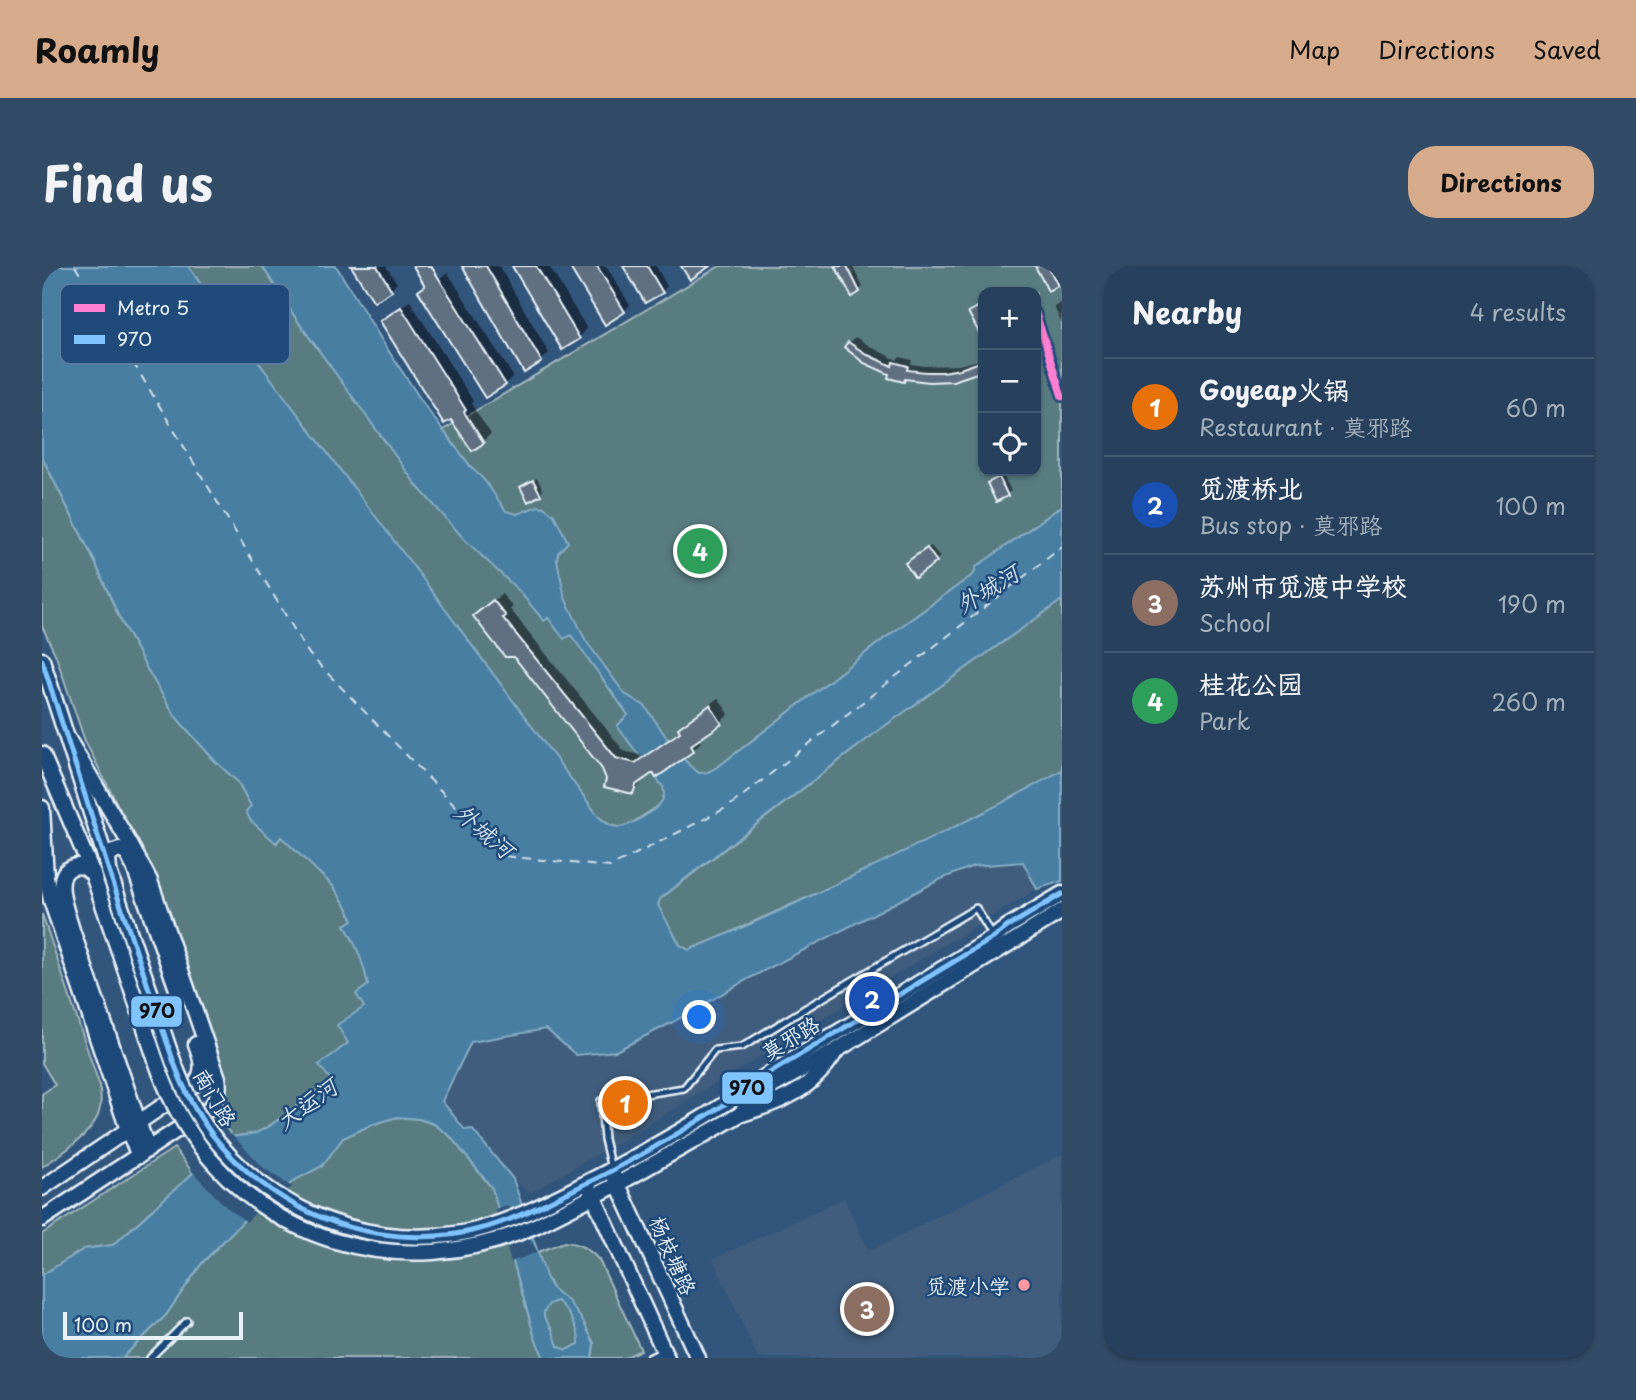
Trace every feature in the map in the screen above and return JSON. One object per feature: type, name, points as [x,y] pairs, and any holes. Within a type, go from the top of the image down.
[{"type":"main road","name":"南门路","points":[[42,660],[173,1060],[187,1094],[205,1125],[235,1161],[285,1200],[318,1217],[353,1229],[389,1236],[426,1237],[462,1233],[498,1224],[590,1190]]},
{"type":"main road","points":[[42,1219],[212,1106],[218,1094],[218,1082],[150,881],[68,738]]},
{"type":"main road","name":"南门路","points":[[42,754],[93,875],[171,1098],[188,1130],[210,1158],[249,1196],[279,1216],[311,1232],[345,1244],[380,1251],[416,1253],[452,1251],[486,1244],[520,1232],[537,1225],[615,1177]]},
{"type":"main road","points":[[42,808],[46,877],[51,900],[143,1153]]},
{"type":"main road","points":[[42,1188],[195,1084],[201,1075],[201,1061],[127,853],[118,850],[111,853],[108,858],[109,871]]},
{"type":"main road","points":[[93,875],[82,866],[69,869],[62,878],[62,895],[133,1126]]},
{"type":"main road","name":"莫邪路","points":[[615,1177],[732,1101],[756,1082],[1062,894]]},
{"type":"main road","name":"莫邪路","points":[[615,1177],[739,1115],[803,1088],[814,1081],[837,1050],[1062,911]]},
{"type":"main road","name":"杨枝塘路","points":[[615,1177],[698,1358]]},
{"type":"main road","points":[[590,1190],[666,1354]]},
{"type":"lane","points":[[615,1177],[604,1139],[601,1101],[684,1088],[715,1050],[742,1047],[976,908],[993,938]]},
{"type":"lane","points":[[150,1358],[187,1321]]},
{"type":"lane","points":[[649,1358],[666,1354]]},
{"type":"shaded area","points":[[1023,862],[1037,889],[530,1193],[513,1179],[472,1129],[465,1130],[442,1101],[471,1042],[546,1029],[576,1055],[616,1051],[939,880],[973,866]]},
{"type":"shaded area","points":[[1062,1154],[1062,1358],[758,1358],[713,1259],[844,1198],[869,1251]]},
{"type":"green space","points":[[188,266],[262,266],[274,284],[201,284]]},
{"type":"green space","points":[[720,266],[1060,266],[1062,506],[976,567],[974,574],[885,638],[719,766],[629,825],[617,827],[599,817],[259,364],[290,364],[290,309],[431,501],[471,467],[443,430]]},
{"type":"green space","points":[[42,457],[95,562],[118,615],[176,717],[215,761],[238,782],[277,843],[281,836],[333,886],[353,921],[345,925],[363,962],[368,992],[339,1064],[330,1080],[316,1092],[254,1134],[233,1137],[212,1110],[222,1103],[138,845],[85,741],[56,656],[42,626]]},
{"type":"green space","points":[[1062,600],[1062,770],[934,838],[802,900],[689,950],[680,945],[659,909],[660,899],[879,730]]},
{"type":"green space","points":[[42,914],[99,1084],[101,1105],[90,1128],[75,1143],[42,1167],[42,1094],[55,1085],[42,1063]]},
{"type":"green space","points":[[397,1117],[419,1119],[434,1124],[450,1136],[492,1188],[535,1338],[544,1358],[122,1358],[166,1315],[202,1263],[251,1213],[295,1180],[322,1166],[343,1138]]},
{"type":"green space","points":[[174,1148],[193,1173],[113,1245],[84,1249],[42,1275],[42,1234]]},
{"type":"green space","points":[[564,1242],[583,1247],[599,1260],[641,1350],[624,1358],[592,1358],[594,1344],[554,1357],[534,1304],[552,1288],[538,1252]]},
{"type":"water","points":[[42,266],[188,266],[201,284],[60,284],[60,364],[260,364],[599,817],[610,825],[623,826],[651,812],[661,802],[663,787],[617,726],[628,715],[571,635],[564,639],[548,618],[544,621],[518,590],[465,540],[418,487],[290,309],[290,284],[274,284],[262,266],[336,266],[427,409],[506,511],[517,514],[538,506],[554,515],[568,542],[558,553],[557,560],[565,598],[586,641],[625,694],[645,706],[667,738],[699,773],[719,766],[885,638],[974,574],[976,567],[1062,506],[1062,600],[879,730],[660,899],[658,905],[680,945],[689,950],[778,912],[989,809],[1062,770],[1062,881],[1037,889],[1023,862],[973,866],[939,880],[616,1051],[576,1055],[546,1029],[471,1042],[442,1101],[465,1130],[472,1129],[513,1179],[548,1282],[568,1301],[583,1321],[594,1343],[592,1358],[544,1358],[535,1338],[492,1188],[450,1136],[434,1124],[419,1119],[397,1117],[343,1138],[322,1166],[295,1180],[251,1213],[202,1263],[166,1315],[122,1358],[42,1358],[42,1275],[84,1249],[113,1245],[233,1137],[256,1133],[270,1126],[331,1080],[319,1065],[348,1043],[337,1025],[364,1007],[356,994],[368,985],[359,954],[345,925],[353,920],[347,907],[333,886],[281,837],[276,843],[250,820],[246,811],[251,806],[238,782],[215,761],[176,717],[147,669],[118,615],[95,562],[42,457]],"holes":[[[557,1301],[566,1310],[579,1339],[579,1344],[566,1350],[558,1346],[544,1317],[549,1304]]]},
{"type":"pier","points":[[231,1134],[265,1169],[292,1187],[247,1222],[225,1206],[191,1170]]},
{"type":"pier","points":[[507,1205],[538,1252],[511,1262],[495,1209]]},
{"type":"building","points":[[351,266],[377,266],[392,291],[374,302]]},
{"type":"building","points":[[413,266],[431,266],[506,385],[485,398],[418,291],[425,286]]},
{"type":"building","points":[[462,266],[486,266],[542,362],[524,373]]},
{"type":"building","points":[[512,266],[536,266],[580,339],[562,350]]},
{"type":"building","points":[[569,266],[597,266],[625,312],[605,325]]},
{"type":"building","points":[[623,266],[647,266],[663,293],[645,303]]},
{"type":"building","points":[[681,266],[710,266],[690,280]]},
{"type":"building","points":[[835,266],[847,266],[860,292],[852,297]]},
{"type":"building","points":[[1035,266],[1048,266],[1058,286],[1048,291]]},
{"type":"building","points":[[401,307],[484,443],[472,451],[451,420],[444,424],[380,321]]},
{"type":"building","points":[[978,307],[978,331],[968,312]]},
{"type":"building","points":[[848,342],[892,366],[893,362],[908,366],[907,370],[943,372],[978,363],[978,373],[953,381],[905,379],[904,382],[888,378],[889,374],[864,363],[844,347]]},
{"type":"building","points":[[999,477],[1008,496],[996,502],[987,483]]},
{"type":"building","points":[[533,480],[541,495],[528,502],[520,487]]},
{"type":"building","points":[[927,548],[937,562],[915,578],[905,563]]},
{"type":"building","points":[[493,600],[506,616],[503,618],[616,758],[635,763],[680,732],[678,728],[710,705],[722,724],[691,745],[694,751],[656,778],[653,773],[636,785],[633,794],[604,787],[606,779],[602,769],[514,657],[505,657],[473,616]]},
{"type":"ferry route","points":[[75,266],[86,284]]},
{"type":"ferry route","points":[[134,364],[309,654],[504,856],[610,867],[728,807],[1062,547]]},
{"type":"metro line","name":"5","points":[[1041,329],[1062,397]]},
{"type":"transit line","name":"970","points":[[42,660],[109,871],[173,1060],[190,1100],[212,1135],[256,1179],[298,1206],[349,1227],[404,1236],[432,1236],[487,1227],[532,1210],[668,1139],[766,1075],[1062,894]]},
{"type":"place","name":"桂花公园","points":[[700,551]]},
{"type":"place","name":"觅渡桥北","points":[[872,999]]},
{"type":"place","name":"Goyeap火锅","points":[[625,1103]]},
{"type":"place","name":"觅渡小学","points":[[1024,1285]]},
{"type":"place","name":"苏州市觅渡中学校","points":[[867,1309]]},
{"type":"water label","name":"外城河","points":[[987,588]]},
{"type":"water label","name":"外城河","points":[[485,830]]},
{"type":"water label","name":"大运河","points":[[306,1103]]}]
